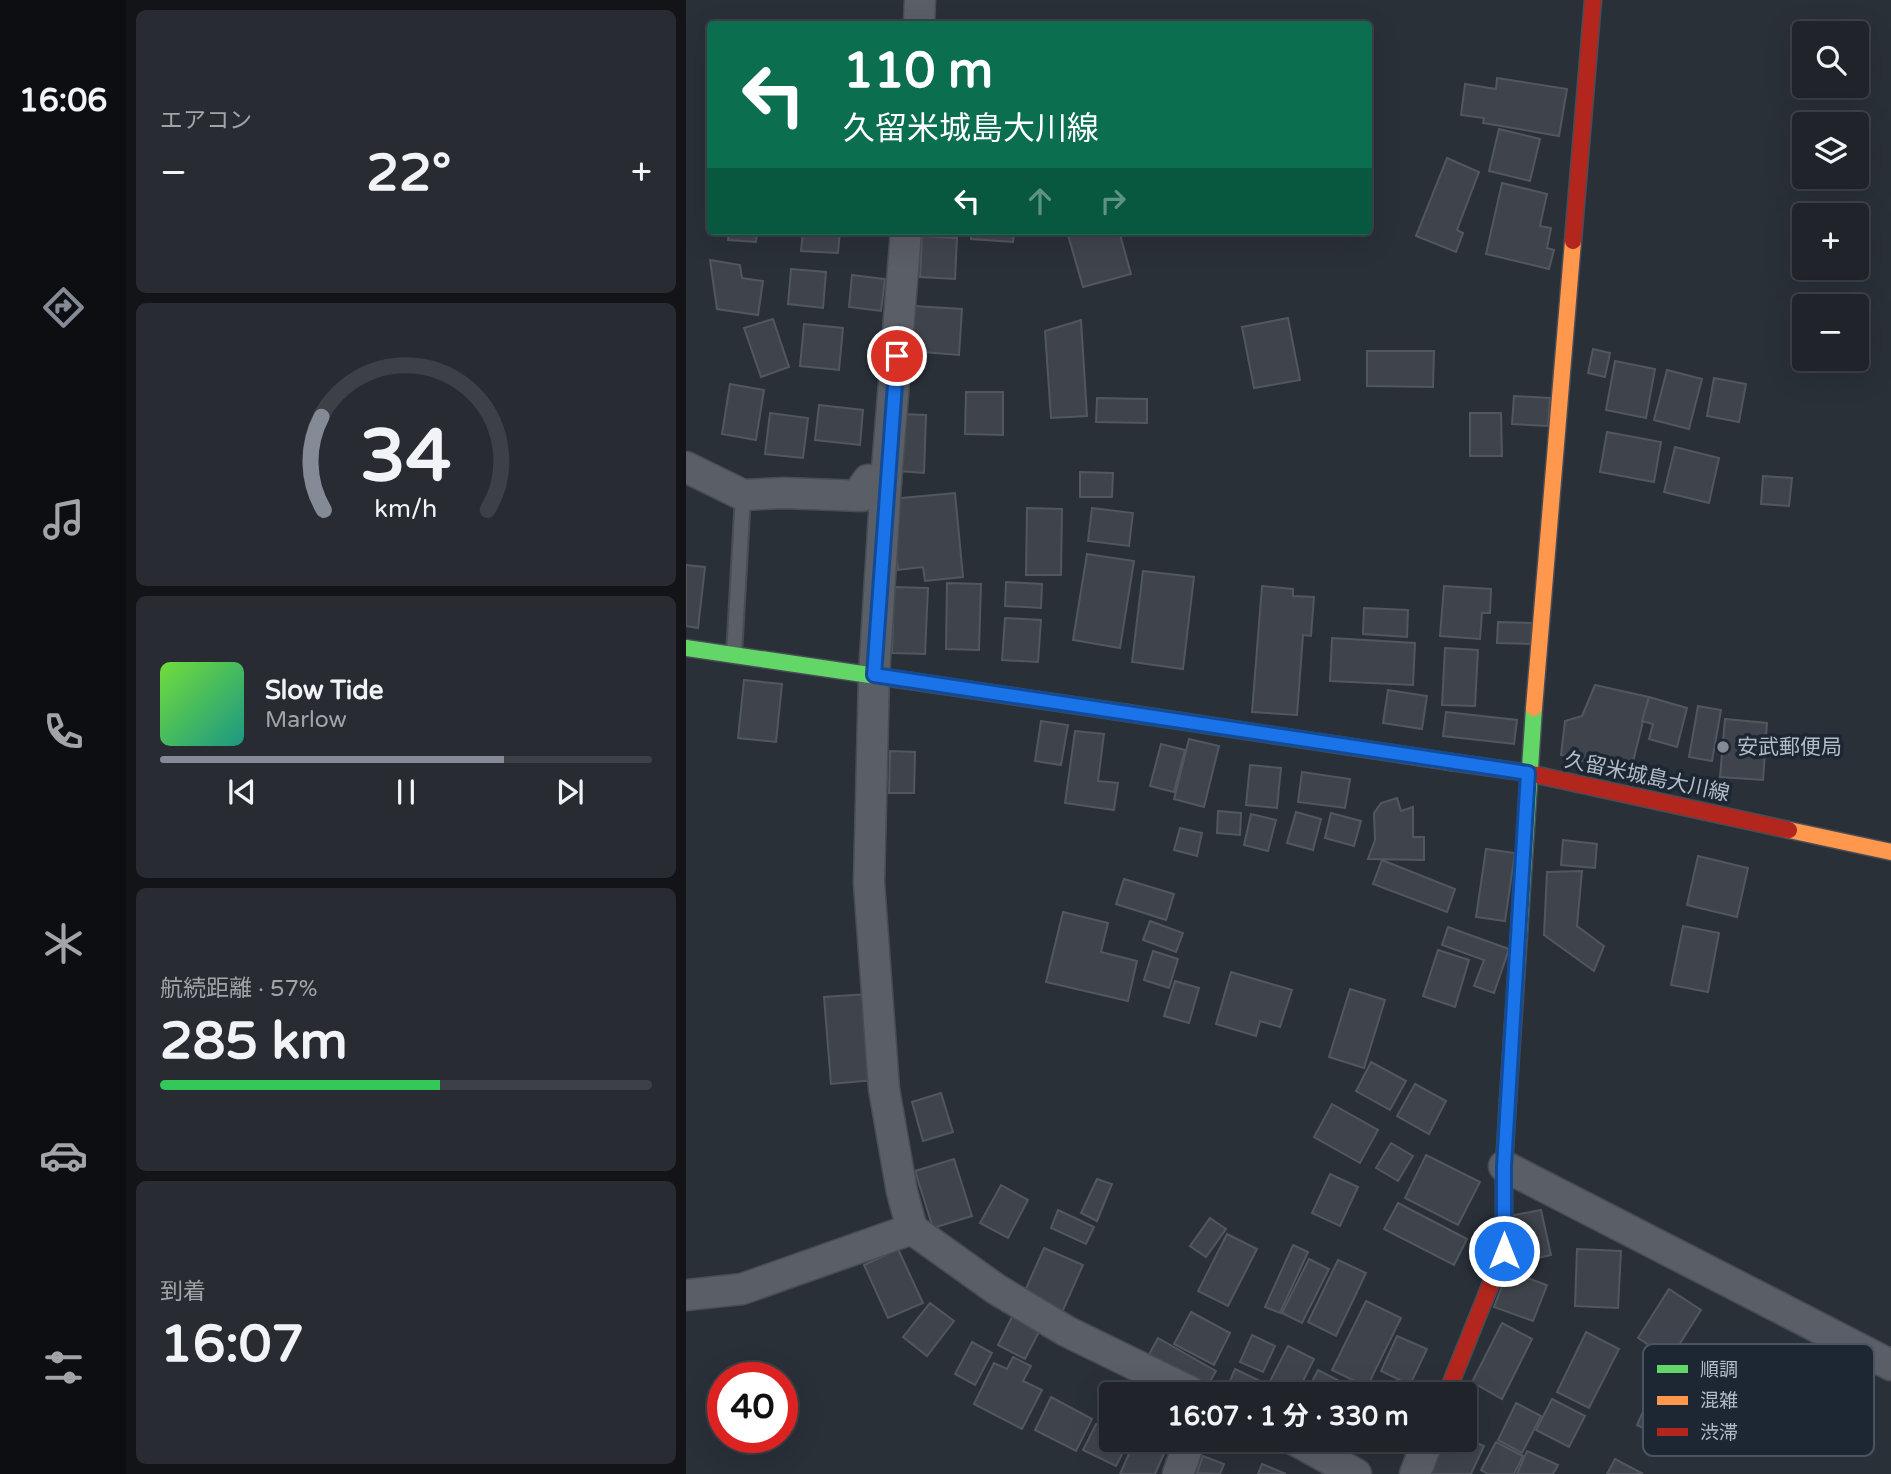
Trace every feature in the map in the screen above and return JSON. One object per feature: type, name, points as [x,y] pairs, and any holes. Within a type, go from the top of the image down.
[{"type":"street","points":[[919,21],[920,0]]},
{"type":"street","points":[[1451,1382],[1504,1251],[1504,1166],[1528,773],[1593,0]]},
{"type":"street","points":[[906,235],[874,675],[869,883],[884,1089],[902,1192],[912,1229],[996,1289],[1066,1331],[1170,1382]]},
{"type":"street","points":[[686,467],[743,495],[784,493],[862,496],[863,487],[868,481],[886,482]]},
{"type":"street","name":"久留米城島大川線","points":[[686,648],[1528,773],[1891,852]]},
{"type":"street","points":[[1504,1166],[1850,1344]]},
{"type":"street","points":[[686,1295],[741,1289],[912,1229]]},
{"type":"street","points":[[1874,1356],[1891,1365]]},
{"type":"street","points":[[1178,1474],[1186,1452]]},
{"type":"street","points":[[1317,1452],[1356,1474]]},
{"type":"street","points":[[1415,1474],[1423,1452]]},
{"type":"lane","points":[[734,654],[743,495]]},
{"type":"building","points":[[1497,78],[1567,89],[1559,136],[1483,123],[1484,118],[1461,115],[1465,84],[1496,89]]},
{"type":"building","points":[[1499,129],[1540,139],[1530,181],[1489,171]]},
{"type":"building","points":[[1447,158],[1479,172],[1457,230],[1463,233],[1456,252],[1416,236]]},
{"type":"building","points":[[1502,183],[1547,194],[1540,226],[1551,228],[1547,248],[1554,250],[1549,269],[1486,254]]},
{"type":"building","points":[[729,235],[757,235],[756,242],[728,240]]},
{"type":"building","points":[[803,235],[840,235],[838,253],[801,251]]},
{"type":"building","points":[[971,235],[1014,235],[1013,242],[971,239]]},
{"type":"building","points":[[1068,235],[1120,235],[1131,274],[1083,287]]},
{"type":"building","points":[[922,236],[957,238],[955,279],[920,277]]},
{"type":"building","points":[[710,260],[740,265],[742,278],[763,281],[758,315],[717,309]]},
{"type":"building","points":[[791,269],[826,272],[823,308],[788,304]]},
{"type":"building","points":[[852,275],[885,279],[881,311],[849,307]]},
{"type":"building","points":[[914,306],[962,309],[959,355],[911,351]]},
{"type":"building","points":[[1288,318],[1300,380],[1254,388],[1242,327]]},
{"type":"building","points":[[773,319],[789,367],[761,377],[744,328]]},
{"type":"building","points":[[1081,320],[1087,416],[1051,418],[1045,331]]},
{"type":"building","points":[[804,324],[843,328],[839,370],[800,366]]},
{"type":"building","points":[[1593,349],[1610,353],[1605,377],[1588,373]]},
{"type":"building","points":[[1367,351],[1434,351],[1433,387],[1367,386]]},
{"type":"building","points":[[1615,361],[1655,369],[1646,418],[1606,410]]},
{"type":"building","points":[[1667,370],[1702,379],[1689,429],[1654,420]]},
{"type":"building","points":[[1714,378],[1746,384],[1739,422],[1707,416]]},
{"type":"building","points":[[730,384],[764,390],[756,440],[722,434]]},
{"type":"building","points":[[966,392],[1003,392],[1003,435],[965,434]]},
{"type":"building","points":[[1514,396],[1550,398],[1548,426],[1512,424]]},
{"type":"building","points":[[1097,398],[1147,399],[1147,423],[1096,422]]},
{"type":"building","points":[[819,405],[863,410],[860,445],[815,440]]},
{"type":"building","points":[[770,413],[808,418],[803,458],[765,454]]},
{"type":"building","points":[[1470,413],[1501,413],[1502,456],[1470,456]]},
{"type":"building","points":[[902,414],[926,415],[924,473],[899,471]]},
{"type":"building","points":[[1607,432],[1661,442],[1654,482],[1600,472]]},
{"type":"building","points":[[1675,447],[1719,458],[1709,503],[1664,492]]},
{"type":"building","points":[[1080,472],[1113,473],[1112,497],[1080,497]]},
{"type":"building","points":[[1763,476],[1792,478],[1789,506],[1761,504]]},
{"type":"building","points":[[955,493],[963,577],[925,581],[923,567],[898,570],[891,499]]},
{"type":"building","points":[[1027,508],[1062,509],[1061,575],[1026,575]]},
{"type":"building","points":[[1092,508],[1133,513],[1129,546],[1088,541]]},
{"type":"building","points":[[1087,554],[1134,561],[1120,648],[1073,640]]},
{"type":"building","points":[[686,565],[705,567],[698,628],[686,626]]},
{"type":"building","points":[[1143,571],[1194,577],[1183,669],[1132,662]]},
{"type":"building","points":[[1006,582],[1042,584],[1041,608],[1005,606]]},
{"type":"building","points":[[947,583],[981,584],[979,650],[946,649]]},
{"type":"building","points":[[1262,586],[1293,589],[1293,596],[1314,597],[1311,636],[1303,635],[1297,715],[1252,712]]},
{"type":"building","points":[[1444,586],[1491,589],[1490,613],[1482,613],[1480,639],[1440,636]]},
{"type":"building","points":[[894,587],[928,588],[925,654],[892,653]]},
{"type":"building","points":[[1364,608],[1408,610],[1407,637],[1363,634]]},
{"type":"building","points":[[1005,618],[1041,620],[1038,662],[1002,660]]},
{"type":"building","points":[[1498,622],[1532,623],[1531,644],[1497,643]]},
{"type":"building","points":[[1332,638],[1415,643],[1413,685],[1330,681]]},
{"type":"building","points":[[1445,648],[1478,650],[1475,706],[1442,705]]},
{"type":"building","points":[[744,680],[782,684],[776,742],[738,738]]},
{"type":"building","points":[[1595,685],[1649,697],[1630,774],[1561,755],[1565,721],[1582,716]]},
{"type":"building","points":[[1388,690],[1427,696],[1422,729],[1383,723]]},
{"type":"building","points":[[1649,697],[1687,708],[1677,747],[1649,739],[1653,724],[1642,721]]},
{"type":"building","points":[[1698,706],[1721,710],[1712,761],[1689,757]]},
{"type":"building","points":[[1446,712],[1517,720],[1514,744],[1443,736]]},
{"type":"building","points":[[1725,719],[1767,723],[1763,780],[1720,777]]},
{"type":"building","points":[[1041,721],[1068,725],[1061,765],[1035,761]]},
{"type":"building","points":[[1075,731],[1104,734],[1098,781],[1118,783],[1114,810],[1065,803]]},
{"type":"building","points":[[1189,739],[1219,746],[1204,807],[1174,799]]},
{"type":"building","points":[[1161,744],[1185,750],[1174,792],[1150,786]]},
{"type":"building","points":[[890,751],[915,752],[914,793],[889,793]]},
{"type":"building","points":[[1250,765],[1281,768],[1277,808],[1246,805]]},
{"type":"building","points":[[1302,772],[1350,779],[1345,808],[1298,802]]},
{"type":"building","points":[[1397,798],[1401,811],[1413,807],[1413,837],[1424,837],[1424,860],[1368,859],[1375,840],[1374,813],[1381,803]]},
{"type":"building","points":[[1218,811],[1241,813],[1240,835],[1217,833]]},
{"type":"building","points":[[1296,812],[1321,819],[1313,850],[1287,843]]},
{"type":"building","points":[[1331,813],[1361,821],[1354,846],[1325,838]]},
{"type":"building","points":[[1251,814],[1276,820],[1268,851],[1244,845]]},
{"type":"building","points":[[1180,828],[1202,833],[1197,856],[1174,850]]},
{"type":"building","points":[[1563,840],[1597,844],[1595,868],[1561,865]]},
{"type":"building","points":[[1486,849],[1515,853],[1505,921],[1476,917]]},
{"type":"building","points":[[1698,856],[1748,868],[1737,917],[1687,905]]},
{"type":"building","points":[[1382,860],[1455,889],[1447,912],[1373,884]]},
{"type":"building","points":[[1582,871],[1577,926],[1604,946],[1594,971],[1544,935],[1547,872]]},
{"type":"building","points":[[1124,879],[1174,894],[1166,920],[1116,904]]},
{"type":"building","points":[[1063,912],[1108,923],[1101,952],[1137,961],[1128,1001],[1046,982]]},
{"type":"building","points":[[1150,921],[1183,933],[1176,952],[1143,940]]},
{"type":"building","points":[[1683,926],[1719,933],[1708,992],[1671,985]]},
{"type":"building","points":[[1448,927],[1509,949],[1494,993],[1474,986],[1484,960],[1442,945]]},
{"type":"building","points":[[1438,950],[1469,960],[1455,1007],[1423,996]]},
{"type":"building","points":[[1153,951],[1178,959],[1169,988],[1144,980]]},
{"type":"building","points":[[1231,972],[1292,990],[1280,1027],[1260,1021],[1256,1036],[1216,1024]]},
{"type":"building","points":[[1175,981],[1199,988],[1189,1023],[1164,1016]]},
{"type":"building","points":[[1350,989],[1385,1000],[1364,1068],[1329,1057]]},
{"type":"building","points":[[867,994],[874,1080],[831,1084],[824,997]]},
{"type":"building","points":[[1371,1062],[1406,1081],[1390,1110],[1356,1091]]},
{"type":"building","points":[[1415,1084],[1446,1101],[1429,1134],[1397,1116]]},
{"type":"building","points":[[941,1093],[953,1132],[923,1141],[912,1102]]},
{"type":"building","points":[[1332,1104],[1378,1130],[1360,1163],[1314,1137]]},
{"type":"building","points":[[1391,1143],[1413,1156],[1398,1181],[1376,1168]]},
{"type":"building","points":[[1426,1155],[1480,1182],[1458,1225],[1405,1198]]},
{"type":"building","points":[[954,1159],[972,1216],[933,1228],[915,1171]]},
{"type":"building","points":[[1330,1174],[1358,1187],[1340,1226],[1312,1213]]},
{"type":"building","points":[[1097,1179],[1112,1184],[1097,1221],[1081,1213]]},
{"type":"building","points":[[1001,1185],[1028,1200],[1008,1238],[980,1223]]},
{"type":"building","points":[[1398,1203],[1467,1239],[1454,1265],[1384,1229]]},
{"type":"building","points":[[1058,1210],[1094,1227],[1086,1244],[1051,1228]]},
{"type":"building","points":[[1541,1210],[1551,1255],[1519,1262],[1509,1216]]},
{"type":"building","points":[[1210,1218],[1226,1229],[1206,1257],[1190,1246]]},
{"type":"building","points":[[1227,1234],[1257,1249],[1228,1306],[1198,1291]]},
{"type":"building","points":[[1293,1245],[1308,1252],[1280,1313],[1265,1307]]},
{"type":"building","points":[[1044,1248],[1083,1265],[1059,1319],[1020,1302]]},
{"type":"building","points":[[898,1249],[923,1303],[888,1318],[864,1265]]},
{"type":"building","points":[[1577,1249],[1621,1251],[1618,1308],[1575,1306]]},
{"type":"building","points":[[1309,1259],[1329,1269],[1302,1323],[1282,1313]]},
{"type":"building","points":[[1338,1260],[1366,1273],[1336,1336],[1308,1322]]},
{"type":"building","points":[[1508,1271],[1547,1285],[1533,1321],[1494,1307]]},
{"type":"building","points":[[1669,1289],[1701,1310],[1679,1344],[1647,1344],[1638,1338]]},
{"type":"building","points":[[1366,1301],[1401,1318],[1369,1382],[1357,1382],[1332,1370]]},
{"type":"building","points":[[930,1303],[954,1321],[927,1356],[903,1337]]},
{"type":"building","points":[[1015,1311],[1042,1326],[1025,1359],[998,1345]]},
{"type":"building","points":[[1191,1312],[1230,1333],[1214,1365],[1174,1344]]},
{"type":"building","points":[[1502,1323],[1532,1339],[1502,1399],[1477,1385],[1477,1382],[1472,1382]]},
{"type":"building","points":[[1586,1332],[1619,1349],[1589,1408],[1557,1392]]},
{"type":"building","points":[[1252,1335],[1275,1346],[1263,1372],[1240,1362]]},
{"type":"building","points":[[1397,1336],[1427,1349],[1411,1382],[1404,1382],[1381,1371]]},
{"type":"building","points":[[1158,1338],[1216,1371],[1210,1382],[1190,1382],[1147,1358]]},
{"type":"building","points":[[972,1342],[992,1353],[975,1385],[955,1374]]},
{"type":"building","points":[[1288,1346],[1314,1359],[1302,1382],[1270,1382]]},
{"type":"building","points":[[1013,1357],[1031,1366],[1023,1381],[1042,1390],[1022,1429],[974,1404],[994,1363],[1007,1369]]},
{"type":"building","points":[[1235,1369],[1258,1380],[1257,1382],[1230,1382]]},
{"type":"building","points":[[1318,1370],[1341,1382],[1312,1382]]},
{"type":"building","points":[[1051,1397],[1092,1419],[1076,1451],[1035,1430]]},
{"type":"building","points":[[1552,1399],[1585,1416],[1569,1447],[1536,1430]]},
{"type":"building","points":[[1516,1403],[1541,1416],[1522,1453],[1498,1440]]},
{"type":"building","points":[[1643,1412],[1643,1428],[1637,1425]]},
{"type":"building","points":[[1096,1424],[1099,1426],[1099,1452],[1123,1452],[1116,1466],[1083,1450]]},
{"type":"building","points":[[1496,1442],[1523,1456],[1514,1474],[1488,1474],[1481,1470]]},
{"type":"building","points":[[1477,1443],[1484,1446],[1471,1474],[1425,1474],[1435,1452],[1477,1452]]},
{"type":"building","points":[[1527,1451],[1558,1465],[1553,1474],[1517,1474]]},
{"type":"building","points":[[1130,1452],[1165,1452],[1155,1474],[1120,1474]]},
{"type":"building","points":[[1203,1456],[1224,1464],[1220,1474],[1197,1473]]},
{"type":"building","points":[[1615,1459],[1643,1474],[1607,1474]]},
{"type":"building","points":[[1262,1464],[1286,1474],[1258,1474]]},
{"type":"traffic: fast","points":[[686,648],[1127,713]]},
{"type":"traffic: fast","points":[[1508,1100],[1534,708]]},
{"type":"traffic: slow","points":[[1534,708],[1573,241]]},
{"type":"traffic: slow","points":[[1127,713],[1451,762]]},
{"type":"traffic: slow","points":[[1789,830],[1891,852]]},
{"type":"traffic: jam","points":[[1573,241],[1593,0]]},
{"type":"traffic: jam","points":[[1451,762],[1528,773],[1789,830]]},
{"type":"traffic: jam","points":[[1451,1382],[1504,1251],[1504,1166],[1508,1100]]},
{"type":"place","name":"安武郵便局","points":[[1723,747]]},
{"type":"route","points":[[897,356],[874,675],[1528,773],[1504,1166],[1504,1251]]}]
